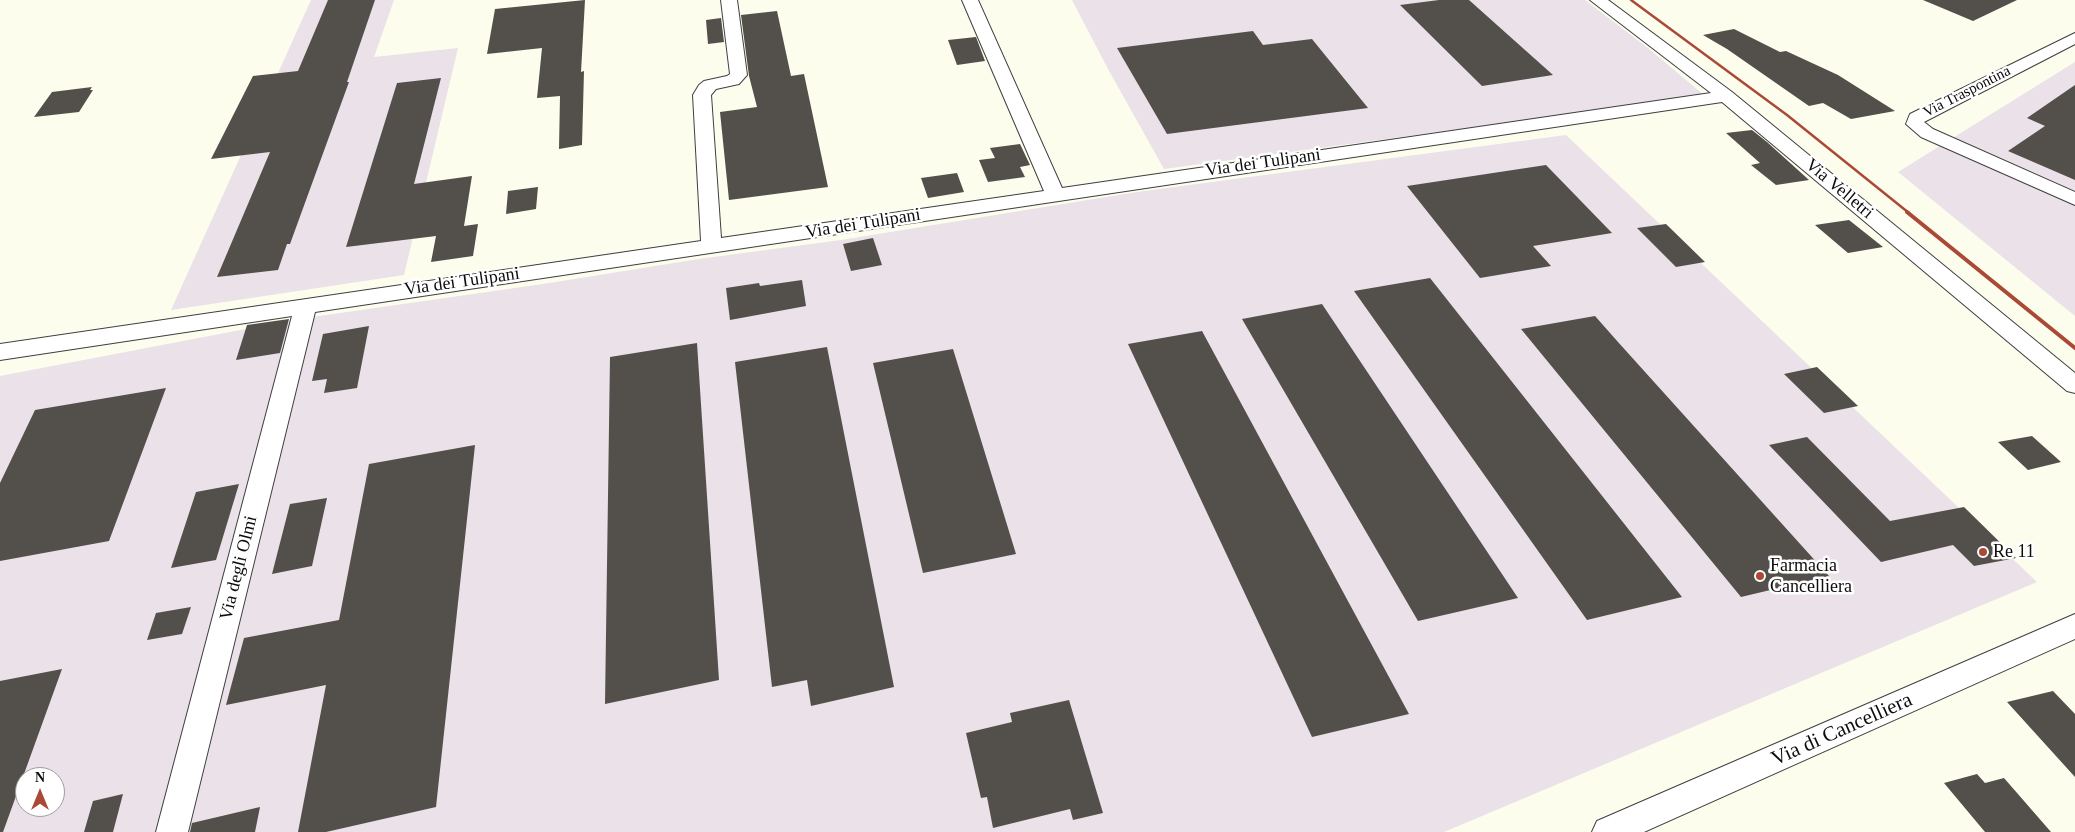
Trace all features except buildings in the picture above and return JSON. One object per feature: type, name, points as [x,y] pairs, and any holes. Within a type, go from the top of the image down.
[{"type":"street","points":[[711,246],[702,96],[704,89],[710,85],[733,80],[739,75],[729,0]]},
{"type":"street","points":[[970,0],[1055,194]]},
{"type":"street","name":"Via Velletri","points":[[1598,0],[1726,96],[2075,385]]},
{"type":"street","name":"Via Traspontina","points":[[2075,38],[1916,118],[1915,124],[1927,133],[2075,199]]},
{"type":"street","name":"Via dei Tulipani","points":[[0,352],[711,246],[838,220],[1055,194],[1726,96]]},
{"type":"street","name":"Via degli Olmi","points":[[172,832],[306,305]]},
{"type":"street","name":"Via di Cancelliera","points":[[1608,832],[2075,626]]},
{"type":"shaded area","points":[[311,0],[394,0],[374,57],[458,48],[404,275],[171,310]]},
{"type":"shaded area","points":[[1072,0],[1585,0],[1648,48],[1705,96],[1164,169]]},
{"type":"shaded area","points":[[2075,62],[2075,316],[1898,172]]},
{"type":"shaded area","points":[[1566,135],[2037,582],[1444,832],[0,832],[0,376],[298,319],[543,284],[699,259],[841,240],[1137,192]]},
{"type":"railway","points":[[1631,0],[1787,115],[1909,213]]},
{"type":"railway","points":[[1907,212],[2075,348]]},
{"type":"place","name":"Re 11","points":[[1983,552]]},
{"type":"place","name":"Farmacia Cancelliera","points":[[1760,576]]}]
